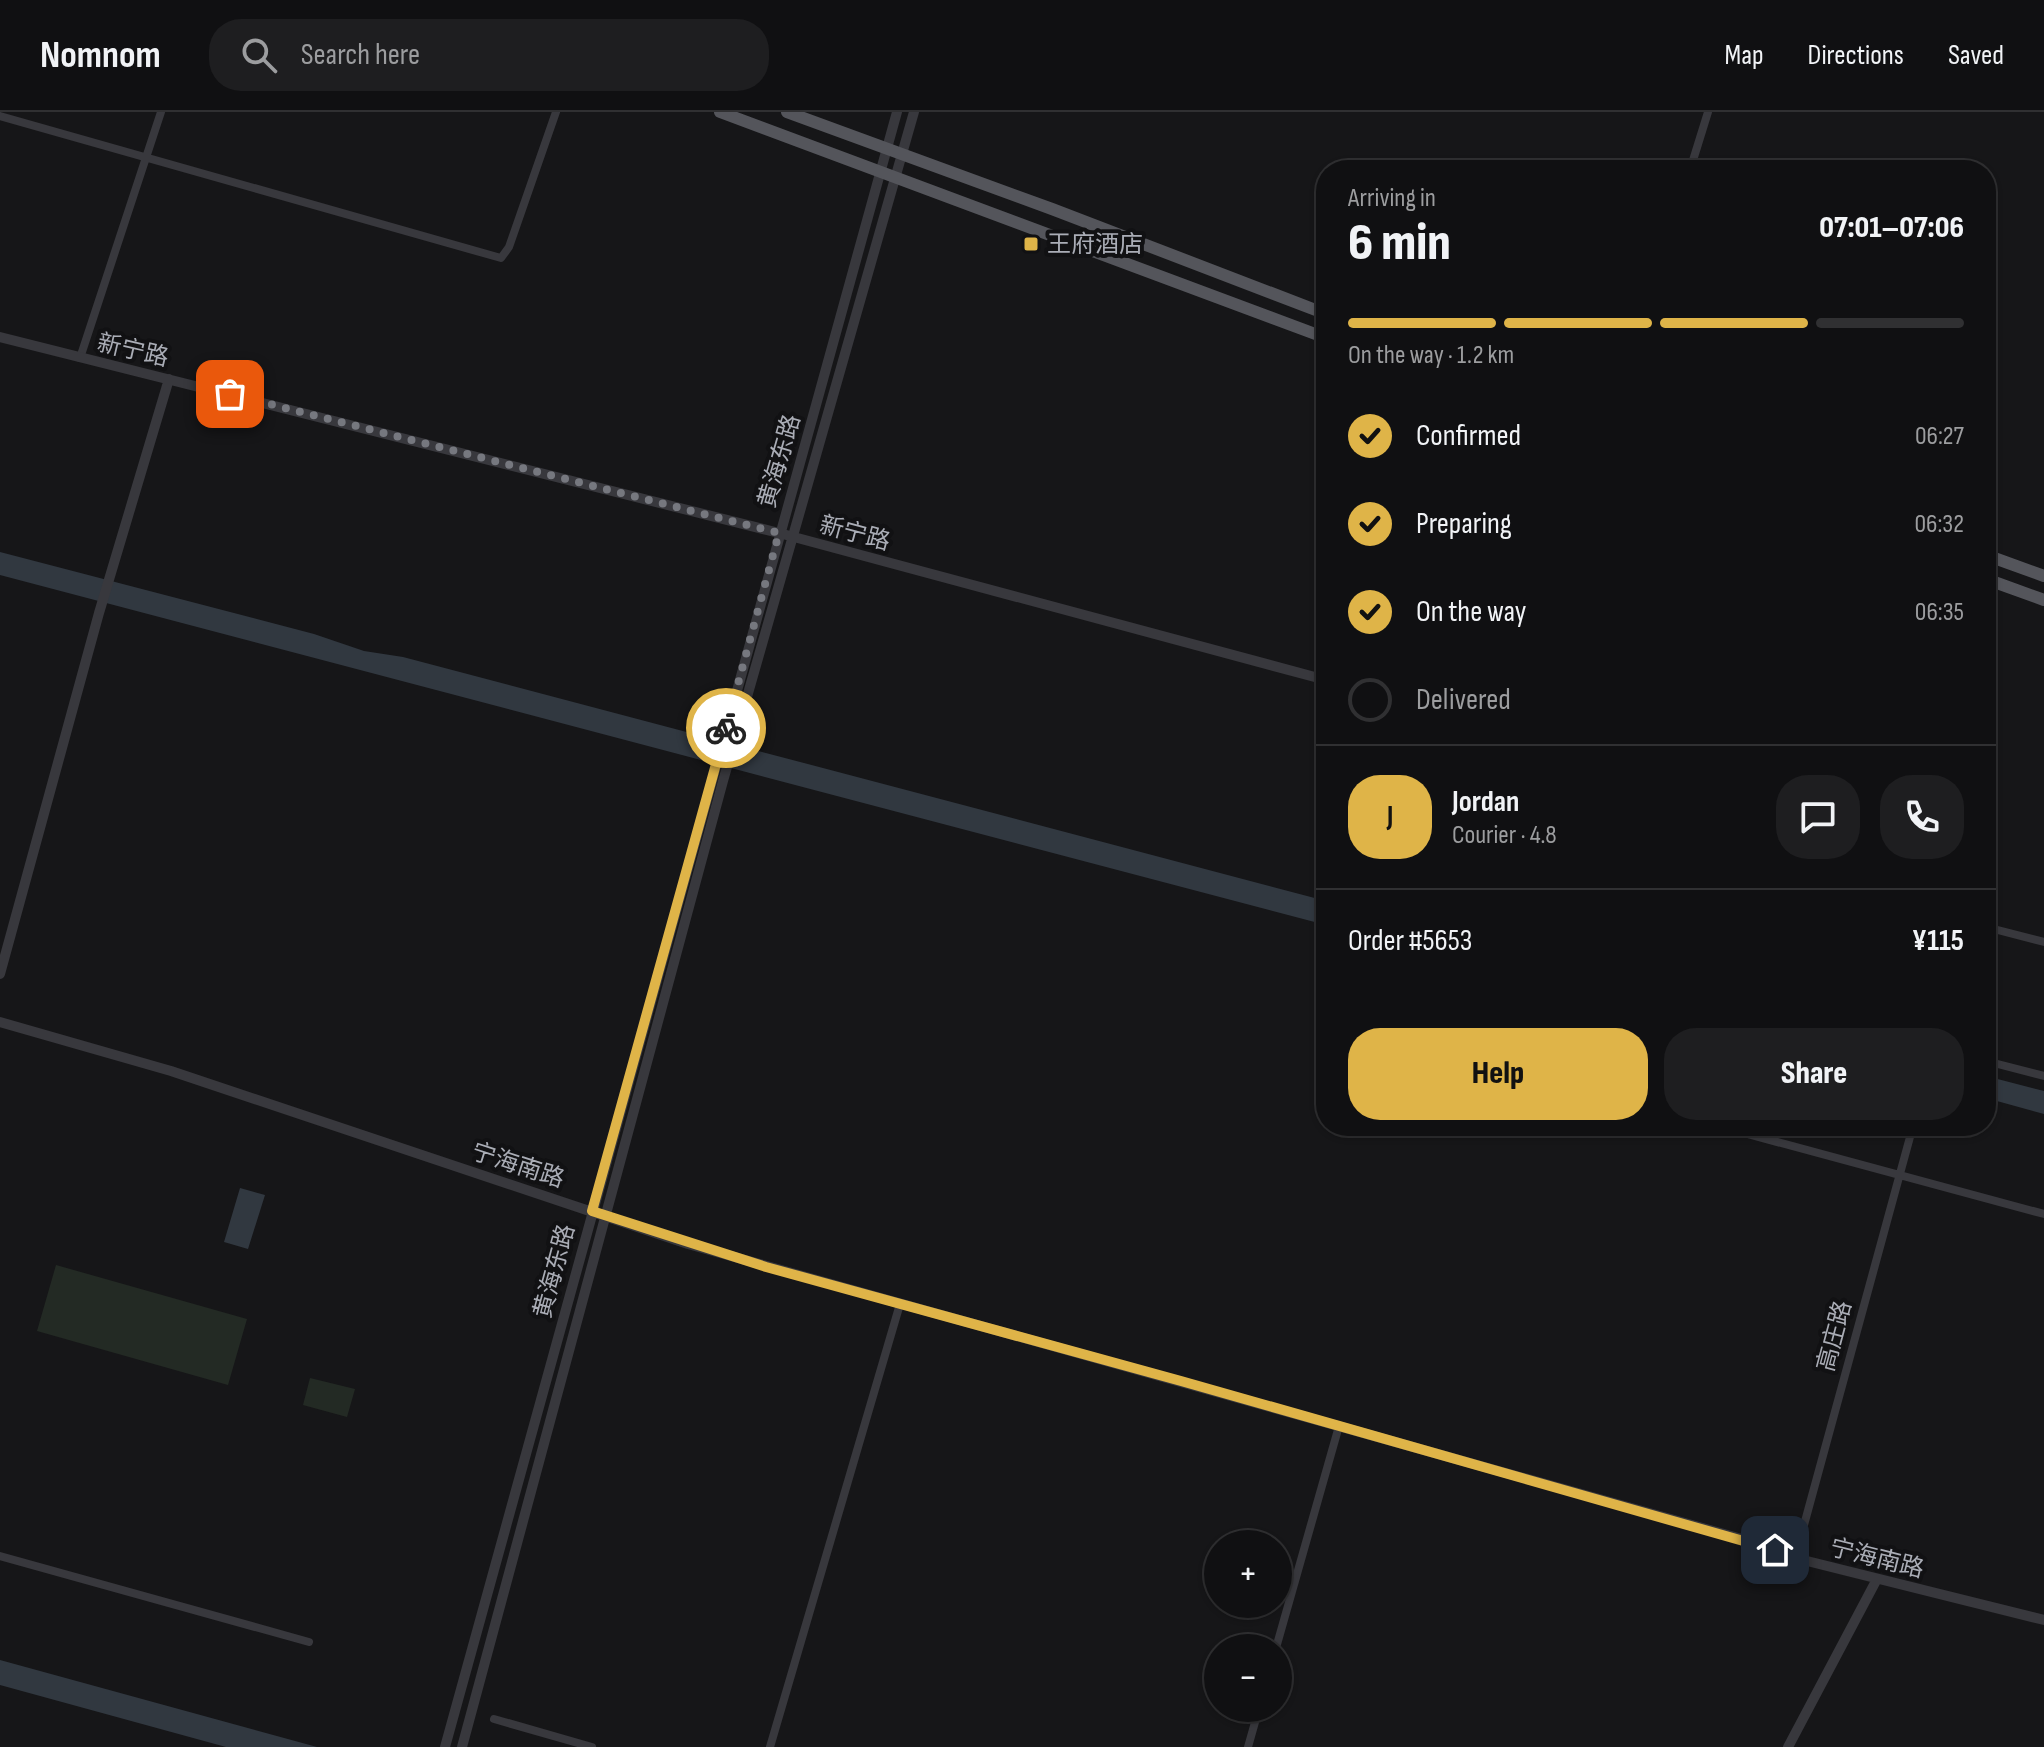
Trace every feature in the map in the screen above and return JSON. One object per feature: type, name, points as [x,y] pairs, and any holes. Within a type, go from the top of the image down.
[{"type":"main road","points":[[720,112],[1316,334]]},
{"type":"main road","points":[[787,112],[1316,310]]},
{"type":"main road","points":[[1996,559],[2044,576]]},
{"type":"main road","points":[[1996,583],[2044,600]]},
{"type":"street","points":[[80,358],[161,112]]},
{"type":"street","points":[[0,116],[501,258],[509,247],[556,112]]},
{"type":"street","name":"黄海东路","points":[[462,1747],[607,1216],[779,533],[897,112]]},
{"type":"street","name":"黄海东路","points":[[732,726],[791,536],[914,112]]},
{"type":"street","points":[[1693,160],[1708,112]]},
{"type":"street","name":"新宁路","points":[[0,337],[791,536],[1316,677]]},
{"type":"street","points":[[0,974],[101,608],[169,379]]},
{"type":"street","name":"黄海东路","points":[[445,1747],[592,1211],[718,778]]},
{"type":"street","points":[[1996,930],[2044,942]]},
{"type":"street","name":"宁海南路","points":[[0,1022],[185,1075],[714,1252],[1756,1543],[1795,1558],[2044,1620]]},
{"type":"street","points":[[1996,1064],[2044,1076]]},
{"type":"street","points":[[1754,1136],[2044,1214]]},
{"type":"street","name":"高庄路","points":[[1795,1558],[1910,1136]]},
{"type":"street","points":[[770,1747],[900,1304]]},
{"type":"street","points":[[1280,1634],[1339,1426]]},
{"type":"street","points":[[0,1556],[309,1642]]},
{"type":"street","points":[[1788,1747],[1877,1579]]},
{"type":"street","points":[[494,1719],[592,1747]]},
{"type":"street","points":[[1248,1747],[1255,1722]]},
{"type":"shaded area","points":[[0,552],[314,634],[364,651],[403,657],[1316,898],[1316,922],[0,575]]},
{"type":"shaded area","points":[[1996,1079],[2044,1091],[2044,1114],[1996,1101]]},
{"type":"shaded area","points":[[240,1188],[265,1195],[248,1249],[224,1242]]},
{"type":"shaded area","points":[[56,1265],[247,1319],[228,1385],[37,1331]]},
{"type":"shaded area","points":[[310,1378],[355,1389],[347,1417],[303,1405]]},
{"type":"shaded area","points":[[0,1660],[317,1747],[226,1747],[0,1685]]},
{"type":"way so far","points":[[230,394],[779,533],[726,728]]},
{"type":"place","name":"王府酒店","points":[[1031,244]]},
{"type":"route","points":[[726,728],[592,1211],[766,1267],[1775,1550]]}]
